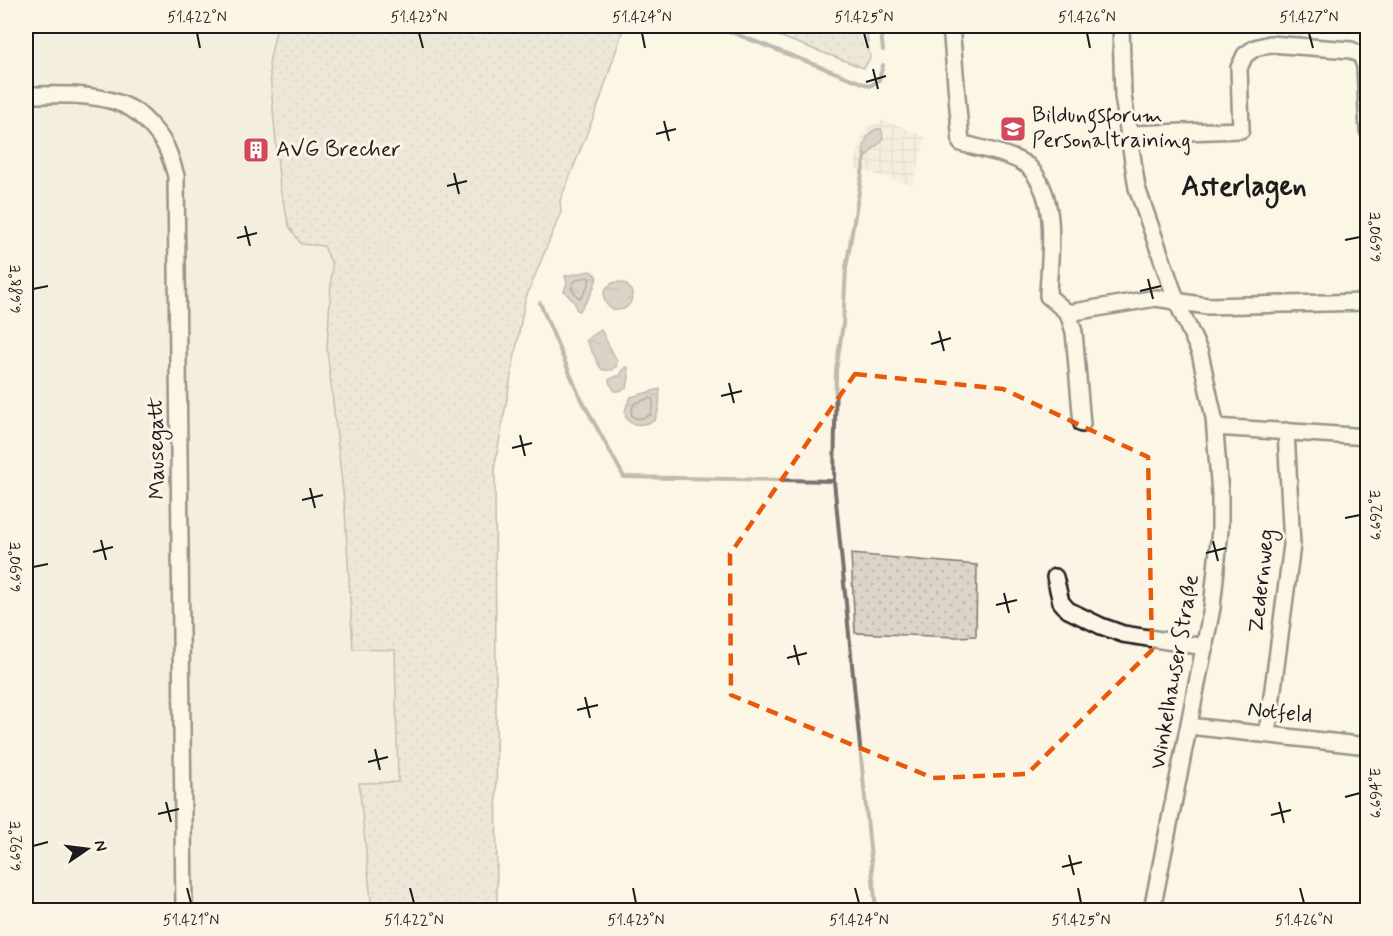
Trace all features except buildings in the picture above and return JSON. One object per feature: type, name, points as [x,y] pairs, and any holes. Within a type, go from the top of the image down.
[{"type":"street","points":[[951,26],[961,143],[1010,157],[1028,166],[1041,183],[1049,204],[1051,225],[1048,296],[1068,313],[1074,332],[1082,424]]},
{"type":"street","name":"Winkelhauser Straße","points":[[1120,26],[1123,96],[1137,188],[1177,302],[1200,353],[1215,427],[1220,494],[1220,530],[1212,608],[1152,910]]},
{"type":"street","points":[[1128,134],[1241,130],[1239,68],[1245,55],[1255,48],[1270,44],[1351,50],[1361,55],[1365,66],[1368,131]]},
{"type":"street","name":"Mausegatt","points":[[26,95],[77,95],[106,100],[131,109],[150,125],[166,146],[176,176],[184,910]]},
{"type":"street","points":[[1068,313],[1156,298],[1207,306],[1368,302]]},
{"type":"street","points":[[1215,427],[1368,436]]},
{"type":"street","name":"Zedernweg","points":[[1267,734],[1292,546],[1286,431]]},
{"type":"street","points":[[1055,577],[1061,602],[1068,610],[1101,626],[1123,634],[1204,647]]},
{"type":"street","name":"Notfeld","points":[[1189,724],[1198,727],[1368,746]]},
{"type":"highlighted area","points":[[855,374],[1003,389],[1148,457],[1152,650],[1027,774],[933,778],[731,695],[730,554]]},
{"type":"shaded area","points":[[26,26],[277,26],[269,63],[280,189],[289,226],[301,244],[324,246],[332,265],[327,349],[345,510],[353,648],[395,650],[398,782],[359,784],[372,910],[26,910]]},
{"type":"shaded area","points":[[277,26],[624,26],[599,103],[560,201],[561,212],[525,300],[495,464],[497,910],[372,910],[359,783],[398,782],[395,650],[353,649],[345,510],[327,349],[332,265],[324,246],[301,244],[289,226],[280,189],[269,63]]},
{"type":"shaded area","points":[[752,26],[866,26],[870,58],[864,68]]},
{"type":"shaded area","points":[[883,121],[926,138],[912,185],[855,168],[861,140],[867,127]]},
{"type":"shaded area","points":[[851,554],[977,565],[976,636],[855,633]]},
{"type":"shaded area","points":[[1367,680],[1367,741],[1360,739]]},
{"type":"water","points":[[876,129],[881,129],[882,139],[867,157],[863,155],[865,143]]},
{"type":"water","points":[[590,271],[597,277],[596,282],[579,311],[564,291],[567,283],[565,276]]},
{"type":"water","points":[[618,282],[628,286],[632,296],[628,306],[618,310],[608,306],[604,296],[608,286]]},
{"type":"water","points":[[601,330],[617,361],[616,367],[612,370],[603,370],[600,367],[586,340]]},
{"type":"water","points":[[628,367],[627,388],[615,391],[609,380],[620,376],[624,368]]},
{"type":"water","points":[[660,389],[659,408],[655,420],[640,424],[629,422],[625,412],[631,397]]},
{"type":"waterway","points":[[715,26],[870,86],[879,80],[883,65]]},
{"type":"waterway","points":[[880,26],[883,50]]},
{"type":"waterway","points":[[865,156],[846,268],[843,324],[836,370],[834,481],[876,910]]},
{"type":"waterway","points":[[540,303],[579,395],[624,477],[834,481]]},
{"type":"place","name":"Bildungsforum Personaltraining","points":[[1013,129]]},
{"type":"place","name":"AVG Brecher","points":[[256,150]]},
{"type":"district","name":"Asterlagen","points":[[1244,187]]}]
